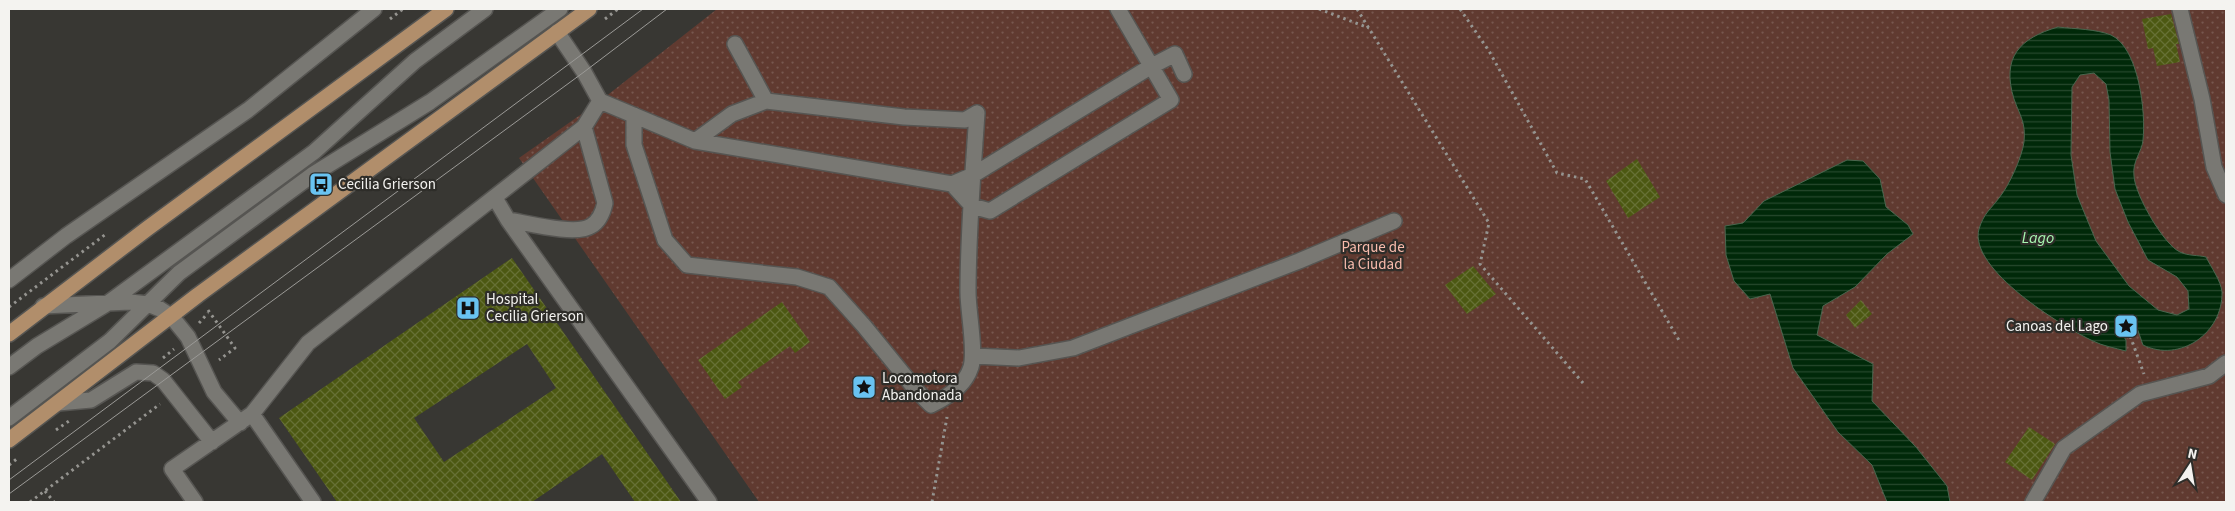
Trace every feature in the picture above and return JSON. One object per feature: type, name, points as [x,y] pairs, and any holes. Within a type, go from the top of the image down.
[{"type":"main road","points":[[9,334],[43,306],[446,9]]},
{"type":"main road","points":[[9,440],[171,316],[589,9]]},
{"type":"street","points":[[9,280],[66,236],[248,110],[374,9]]},
{"type":"street","points":[[9,367],[37,346],[108,303],[314,152],[415,61],[485,9]]},
{"type":"street","points":[[9,418],[110,341],[179,273],[312,175],[430,102],[560,9]]},
{"type":"street","points":[[952,184],[972,206],[990,212],[1171,100],[1118,9]]},
{"type":"street","points":[[2180,9],[2202,99],[2214,168],[2226,195]]},
{"type":"street","points":[[557,32],[584,72],[600,101],[695,141],[952,184],[973,176],[1150,66],[1175,54],[1184,74]]},
{"type":"street","points":[[735,44],[766,101]]},
{"type":"street","points":[[195,502],[172,469],[246,419],[308,344],[584,127],[600,101]]},
{"type":"street","points":[[634,115],[634,145],[665,240],[687,264],[797,277],[829,287],[864,326],[917,391],[932,405],[962,384],[974,356],[968,292],[977,113],[965,120],[904,117],[766,101],[732,114],[695,141]]},
{"type":"street","points":[[508,220],[578,230],[591,226],[602,214],[605,203],[584,127]]},
{"type":"street","points":[[495,198],[508,220],[709,502]]},
{"type":"street","points":[[974,356],[1019,358],[1073,348],[1299,261],[1394,221]]},
{"type":"street","points":[[43,306],[108,303],[148,304],[171,316],[188,337],[214,392],[246,419],[308,501]]},
{"type":"street","points":[[2033,502],[2064,448],[2140,394],[2209,376],[2226,363]]},
{"type":"street","points":[[58,403],[91,400],[130,374],[145,371],[154,373],[174,393],[212,442]]},
{"type":"path","points":[[604,20],[618,9]]},
{"type":"path","points":[[1319,9],[1370,28]]},
{"type":"path","points":[[1358,9],[1488,223],[1480,264],[1583,383]]},
{"type":"path","points":[[1460,9],[1489,51],[1557,173],[1584,179],[1680,342]]},
{"type":"path","points":[[9,307],[112,229]]},
{"type":"path","points":[[145,371],[188,337],[209,311],[217,306]]},
{"type":"path","points":[[2128,330],[2150,392]]},
{"type":"path","points":[[30,502],[174,393]]},
{"type":"path","points":[[932,502],[950,394]]},
{"type":"path","points":[[49,435],[73,419]]},
{"type":"path","points":[[9,464],[25,453]]},
{"type":"path","points":[[45,491],[54,502]]},
{"type":"green space","name":"Parque de la Ciudad","points":[[717,9],[2226,9],[2226,502],[759,502],[519,158],[600,101]]},
{"type":"water","name":"Lago","points":[[2058,27],[2105,33],[2121,42],[2128,53],[2139,82],[2142,98],[2143,140],[2134,171],[2139,195],[2151,218],[2173,248],[2186,254],[2206,257],[2218,279],[2222,292],[2220,307],[2215,320],[2207,332],[2197,341],[2185,347],[2157,350],[2143,345],[2136,325],[2128,320],[2122,324],[2120,331],[2126,340],[2126,351],[2093,341],[2061,323],[2021,295],[2002,278],[1988,261],[1980,245],[1979,229],[1983,219],[2011,179],[2024,142],[2023,124],[2011,84],[2010,72],[2012,61],[2017,51],[2024,44],[2033,37]],"holes":[[[2094,73],[2106,84],[2109,100],[2110,152],[2115,189],[2128,222],[2148,260],[2177,277],[2188,291],[2189,309],[2177,315],[2158,310],[2129,286],[2096,241],[2077,195],[2071,155],[2072,87],[2080,75]]]},
{"type":"water","points":[[1847,160],[1863,161],[1880,179],[1886,207],[1908,225],[1913,234],[1887,254],[1855,287],[1823,306],[1817,335],[1873,364],[1872,401],[1916,447],[1947,486],[1950,502],[1887,502],[1872,465],[1838,432],[1793,368],[1770,294],[1750,299],[1734,281],[1726,255],[1725,226],[1743,223],[1764,201]]},
{"type":"building","points":[[2171,14],[2179,44],[2176,44],[2180,62],[2157,66],[2153,48],[2148,49],[2142,19]]},
{"type":"building","points":[[1637,159],[1660,197],[1628,218],[1606,181]]},
{"type":"building","points":[[512,258],[681,502],[635,502],[602,454],[532,502],[337,502],[279,418]],"holes":[[[527,344],[556,388],[444,462],[414,418]]]},
{"type":"building","points":[[1473,266],[1496,294],[1467,314],[1445,285]]},
{"type":"building","points":[[1861,300],[1872,314],[1855,328],[1846,315]]},
{"type":"building","points":[[782,302],[810,342],[795,353],[790,346],[738,382],[742,387],[725,399],[698,360]]},
{"type":"building","points":[[2029,427],[2055,444],[2032,480],[2005,462]]},
{"type":"tram line","points":[[9,480],[643,9]]},
{"type":"tram line","points":[[9,494],[667,9]]},
{"type":"place","name":"Cecilia Grierson","points":[[321,184]]},
{"type":"place","name":"Hospital Cecilia Grierson","points":[[468,308]]},
{"type":"place","name":"Canoas del Lago","points":[[2126,326]]},
{"type":"place","name":"Locomotora Abandonada","points":[[864,387]]}]
